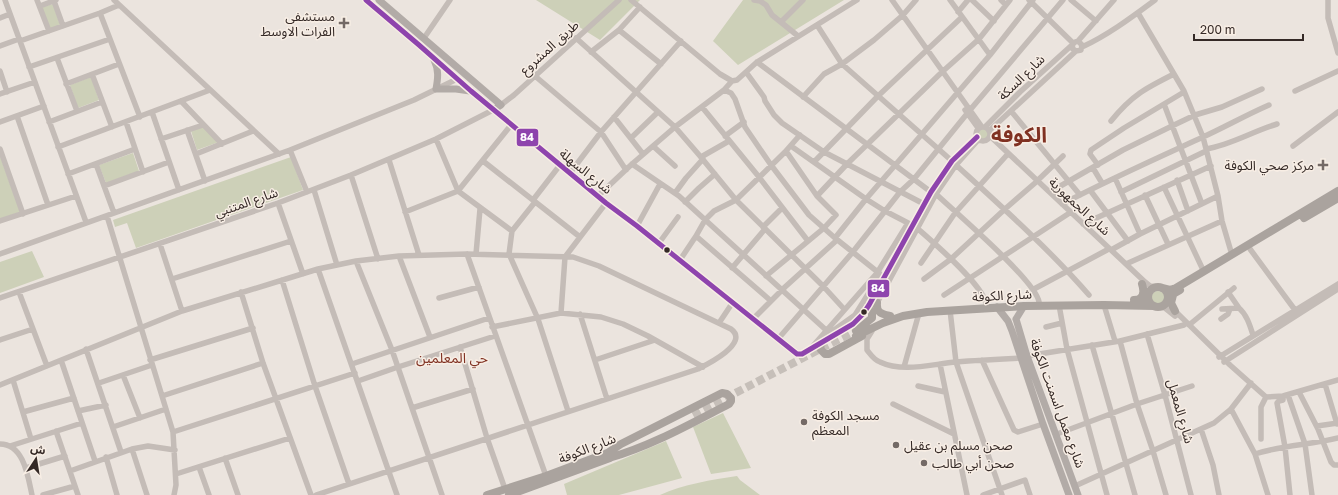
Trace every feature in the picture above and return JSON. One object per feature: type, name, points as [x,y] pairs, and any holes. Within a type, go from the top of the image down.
[{"type":"highway","points":[[1338,191],[1204,272],[1173,289],[1170,290],[1160,287],[1152,289],[1148,295],[1150,302],[1157,306],[1165,305],[1176,292],[1338,198]]},
{"type":"highway","points":[[1137,300],[1143,296],[1144,290],[1142,284]]},
{"type":"highway","points":[[1160,287],[1167,292],[1168,300]]},
{"type":"highway","points":[[1175,311],[1171,303],[1172,297],[1176,292]]},
{"type":"highway","name":"شارع الكوفة","points":[[855,333],[890,316],[930,307],[986,303],[1137,300],[1146,299],[1148,295]]},
{"type":"highway","points":[[855,333],[872,318],[872,313],[869,309],[873,304],[878,311],[890,316]]},
{"type":"highway","name":"شارع الكوفة","points":[[855,333],[903,316],[950,310],[1059,305],[1157,306]]},
{"type":"highway","points":[[821,340],[821,350],[825,354],[829,354],[903,316]]},
{"type":"highway","points":[[722,393],[727,394],[731,398],[729,404],[670,434],[631,452],[608,456],[621,444],[722,393]]},
{"type":"highway","name":"شارع الكوفة","points":[[487,495],[507,492],[608,456],[694,416]]},
{"type":"highway","name":"شارع الكوفة","points":[[507,492],[546,476],[608,456]]},
{"type":"main road","name":"شارع السهلة","points":[[366,0],[493,110],[606,203],[638,226],[798,354]]},
{"type":"main road","points":[[379,0],[501,104]]},
{"type":"main road","points":[[434,59],[438,68],[436,89],[471,91]]},
{"type":"main road","name":"طريق المشروع","points":[[493,110],[501,104]]},
{"type":"main road","points":[[1008,321],[1012,316],[1016,319],[1024,306]]},
{"type":"main road","name":"شارع معمل اسمنت الكوفة","points":[[998,307],[1008,321],[1053,423],[1078,495]]},
{"type":"main road","name":"شارع معمل اسمنت الكوفة","points":[[1016,319],[1024,357],[1047,435],[1069,495]]},
{"type":"main road","points":[[1044,425],[1050,426],[1053,423]]},
{"type":"main road","points":[[1047,435],[1052,432],[1056,434]]},
{"type":"street","points":[[5,0],[86,222]]},
{"type":"street","points":[[37,0],[49,31]]},
{"type":"street","points":[[114,0],[279,154]]},
{"type":"street","points":[[424,38],[450,0]]},
{"type":"street","name":"طريق المشروع","points":[[501,104],[535,76],[619,0]]},
{"type":"street","points":[[631,0],[720,74],[732,81]]},
{"type":"street","points":[[754,0],[766,4],[772,15],[798,36]]},
{"type":"street","points":[[781,22],[803,0]]},
{"type":"street","points":[[598,196],[643,154],[675,127],[702,108],[724,90],[732,81],[737,80],[757,62],[857,0]]},
{"type":"street","points":[[892,0],[958,94],[958,98],[985,131],[984,140],[978,138]]},
{"type":"street","points":[[804,97],[824,74],[842,64],[874,40],[903,15],[916,0]]},
{"type":"street","points":[[950,0],[990,55]]},
{"type":"street","points":[[958,12],[968,0]]},
{"type":"street","points":[[972,0],[994,21]]},
{"type":"street","points":[[817,196],[847,164],[942,72],[979,39],[1008,2],[1001,0]]},
{"type":"street","points":[[778,338],[852,252],[900,192],[914,179],[969,111],[1063,0]]},
{"type":"street","points":[[1071,0],[1096,21]]},
{"type":"street","name":"شارع السكة","points":[[985,131],[1020,92],[1075,43],[1114,0]]},
{"type":"street","points":[[1075,43],[1073,49],[1080,51],[1082,47],[1093,42],[1138,13],[1155,0]]},
{"type":"street","points":[[1328,0],[1328,18],[1338,53]]},
{"type":"street","points":[[40,6],[55,1],[63,26]]},
{"type":"street","points":[[753,319],[836,239],[880,182],[958,94],[990,55],[1031,1],[1048,19],[1075,43],[1082,44],[1082,47]]},
{"type":"street","points":[[0,46],[49,31],[119,5]]},
{"type":"street","points":[[591,52],[619,30],[640,7]]},
{"type":"street","points":[[100,13],[140,116]]},
{"type":"street","points":[[1138,13],[1174,74],[1195,115],[1211,166],[1222,221],[1232,255]]},
{"type":"street","points":[[0,18],[10,14]]},
{"type":"street","points":[[814,162],[878,96],[962,17]]},
{"type":"street","points":[[816,25],[842,64],[1034,236],[1089,295]]},
{"type":"street","points":[[619,30],[661,64]]},
{"type":"street","points":[[576,38],[675,127],[736,200],[823,286],[844,309]]},
{"type":"street","points":[[29,67],[110,39]]},
{"type":"street","points":[[570,173],[601,132],[681,41]]},
{"type":"street","name":"شارع السكة","points":[[985,131],[1011,111],[1076,51]]},
{"type":"street","points":[[56,58],[77,111]]},
{"type":"street","points":[[757,62],[895,166],[934,193],[1003,257],[1034,289],[1040,302]]},
{"type":"street","points":[[66,84],[119,64]]},
{"type":"street","points":[[0,71],[7,92]]},
{"type":"street","points":[[1295,91],[1338,71]]},
{"type":"street","points":[[746,72],[764,97],[765,102],[774,115],[800,135],[824,152],[924,204]]},
{"type":"street","points":[[92,74],[112,127]]},
{"type":"street","points":[[1111,121],[1122,107],[1134,96],[1144,89],[1174,74]]},
{"type":"street","points":[[535,76],[601,132],[626,170]]},
{"type":"street","points":[[0,254],[290,150],[414,100],[457,79]]},
{"type":"street","points":[[0,94],[35,82]]},
{"type":"street","points":[[1050,192],[1096,167],[1123,150],[1172,126],[1195,115],[1222,107],[1262,89]]},
{"type":"street","points":[[58,147],[210,90]]},
{"type":"street","points":[[724,90],[731,93],[735,99],[745,127],[771,165],[809,215],[882,277]]},
{"type":"street","points":[[1102,183],[1090,154],[1091,150],[1124,128],[1184,92]]},
{"type":"street","points":[[181,101],[222,144]]},
{"type":"street","points":[[49,122],[102,102]]},
{"type":"street","points":[[1164,104],[1202,204]]},
{"type":"street","points":[[1062,204],[1102,183],[1269,105]]},
{"type":"street","points":[[0,122],[44,106]]},
{"type":"street","points":[[702,108],[759,177],[808,241]]},
{"type":"street","name":"شارع المتنبي","points":[[0,298],[120,258],[351,176],[436,139],[493,110]]},
{"type":"street","points":[[1011,111],[1080,195]]},
{"type":"street","points":[[152,112],[179,190]]},
{"type":"street","points":[[631,138],[658,112]]},
{"type":"street","points":[[1292,146],[1338,112]]},
{"type":"street","points":[[17,116],[48,205]]},
{"type":"street","points":[[614,117],[643,154]]},
{"type":"street","points":[[126,122],[143,172]]},
{"type":"street","points":[[675,193],[702,158],[744,122]]},
{"type":"street","points":[[161,139],[203,124]]},
{"type":"street","points":[[405,212],[458,191],[484,161],[511,124]]},
{"type":"street","points":[[1121,192],[1206,150],[1236,141],[1262,128],[1277,124]]},
{"type":"street","points":[[187,130],[205,180]]},
{"type":"street","points":[[196,154],[253,131]]},
{"type":"street","points":[[978,138],[976,132],[985,131]]},
{"type":"street","name":"شارع الجمهورية","points":[[985,131],[1006,156],[1050,192],[1109,250],[1142,284],[1148,295]]},
{"type":"street","name":"شارع الجمهورية","points":[[985,131],[1068,214],[1148,284],[1160,287]]},
{"type":"street","points":[[680,260],[705,220],[714,211],[736,200],[791,146],[800,135]]},
{"type":"street","points":[[821,340],[853,324],[873,304],[882,277],[912,225],[954,163],[978,138]]},
{"type":"street","points":[[436,139],[458,191],[480,209],[512,231]]},
{"type":"street","points":[[653,146],[675,166]]},
{"type":"street","points":[[791,146],[866,199],[912,225],[935,244],[970,279],[984,296],[986,303]]},
{"type":"street","points":[[68,174],[135,149]]},
{"type":"street","points":[[290,150],[307,192]]},
{"type":"street","points":[[0,151],[23,214]]},
{"type":"street","points":[[766,276],[824,228],[836,215],[817,196],[786,151]]},
{"type":"street","points":[[921,263],[955,212],[1006,156]]},
{"type":"street","points":[[924,279],[951,259],[1055,165],[1062,156]]},
{"type":"street","points":[[389,160],[419,255]]},
{"type":"street","points":[[484,161],[580,237]]},
{"type":"street","points":[[104,186],[169,162]]},
{"type":"street","points":[[96,164],[114,213]]},
{"type":"street","points":[[632,164],[675,193],[826,330]]},
{"type":"street","points":[[560,165],[512,231],[509,254],[538,318],[568,412]]},
{"type":"street","points":[[1083,224],[1177,180],[1211,166]]},
{"type":"street","points":[[685,202],[715,174]]},
{"type":"street","points":[[351,176],[378,259]]},
{"type":"street","points":[[1114,178],[1140,234]]},
{"type":"street","points":[[1177,180],[1188,210]]},
{"type":"street","points":[[638,226],[660,184]]},
{"type":"street","points":[[1164,186],[1204,272]]},
{"type":"street","points":[[314,190],[337,265]]},
{"type":"street","points":[[1090,190],[1128,241]]},
{"type":"street","points":[[798,354],[802,354],[809,350],[855,315],[882,277],[924,204],[934,193]]},
{"type":"street","points":[[1145,195],[1168,244]]},
{"type":"street","points":[[0,222],[76,196]]},
{"type":"street","points":[[1034,289],[1140,234],[1218,196]]},
{"type":"street","points":[[278,203],[303,274]]},
{"type":"street","points":[[561,313],[565,257],[606,203]]},
{"type":"street","points":[[732,268],[782,208]]},
{"type":"street","points":[[476,254],[480,209]]},
{"type":"street","points":[[944,295],[1068,214]]},
{"type":"street","points":[[107,216],[173,432],[176,474],[174,495]]},
{"type":"street","points":[[659,243],[678,217]]},
{"type":"street","points":[[1126,264],[1222,221]]},
{"type":"street","points":[[696,236],[771,301]]},
{"type":"street","points":[[172,279],[291,241]]},
{"type":"street","points":[[160,244],[182,311]]},
{"type":"street","points":[[1250,249],[1295,310]]},
{"type":"street","points":[[467,254],[546,476]]},
{"type":"street","points":[[0,385],[182,311],[318,269],[356,261],[399,256],[509,254],[573,257],[599,266],[719,323],[733,330],[736,335],[735,340],[722,356],[703,367],[316,495]]},
{"type":"street","points":[[399,256],[430,337]]},
{"type":"street","points":[[356,261],[392,350],[442,495]]},
{"type":"street","points":[[318,269],[358,381],[396,495]]},
{"type":"street","points":[[821,340],[826,330],[844,309],[882,277]]},
{"type":"street","points":[[282,280],[315,386],[349,484]]},
{"type":"street","points":[[1220,356],[1338,284]]},
{"type":"street","points":[[439,298],[478,287]]},
{"type":"street","points":[[872,331],[866,344],[867,350],[873,358],[880,362],[904,367],[1024,357],[1118,341],[1186,325],[1234,288]]},
{"type":"street","points":[[1226,362],[1338,289]]},
{"type":"street","points":[[19,292],[47,366]]},
{"type":"street","points":[[241,292],[263,363],[311,495]]},
{"type":"street","points":[[1228,292],[1245,315],[1253,336]]},
{"type":"street","points":[[1168,300],[1168,304],[1186,325]]},
{"type":"street","points":[[719,323],[733,302]]},
{"type":"street","points":[[1059,305],[1067,349],[1107,495]]},
{"type":"street","points":[[1104,305],[1118,341],[1166,495]]},
{"type":"street","points":[[1157,306],[1168,310],[1186,325],[1266,397],[1285,396],[1338,380]]},
{"type":"street","points":[[1222,310],[1239,308]]},
{"type":"street","points":[[1221,319],[1228,314],[1230,309]]},
{"type":"street","points":[[950,310],[956,362],[1001,492]]},
{"type":"street","points":[[492,327],[561,313],[601,317],[623,324],[703,367]]},
{"type":"street","points":[[904,367],[919,313]]},
{"type":"street","points":[[580,314],[607,399]]},
{"type":"street","points":[[352,364],[489,318]]},
{"type":"street","points":[[1046,327],[1062,323]]},
{"type":"street","points":[[99,383],[124,375],[151,363],[253,328]]},
{"type":"street","points":[[0,340],[33,329]]},
{"type":"street","name":"شارع المعمل","points":[[1146,334],[1178,440],[1191,495]]},
{"type":"street","points":[[358,381],[496,336]]},
{"type":"street","points":[[595,360],[655,340]]},
{"type":"street","points":[[1092,345],[1111,413],[1127,462],[1135,495]]},
{"type":"street","points":[[460,347],[488,438],[507,492]]},
{"type":"street","points":[[86,349],[99,383],[121,452]]},
{"type":"street","points":[[61,360],[95,462]]},
{"type":"street","points":[[982,360],[1014,430],[1018,432],[1044,425]]},
{"type":"street","points":[[162,396],[263,363]]},
{"type":"street","points":[[940,364],[967,495]]},
{"type":"street","points":[[173,432],[355,373]]},
{"type":"street","points":[[124,375],[140,418]]},
{"type":"street","points":[[13,380],[31,439]]},
{"type":"street","points":[[1075,486],[1214,423],[1231,409],[1251,383]]},
{"type":"street","points":[[1317,426],[1338,424],[1325,384]]},
{"type":"street","points":[[918,386],[945,392]]},
{"type":"street","points":[[1056,434],[1111,413],[1192,386]]},
{"type":"street","points":[[412,408],[473,389]]},
{"type":"street","points":[[1299,392],[1317,426],[1330,462],[1338,466]]},
{"type":"street","points":[[1285,396],[1304,444],[1312,495]]},
{"type":"street","points":[[1285,396],[1278,403],[1285,447],[1290,495]]},
{"type":"street","points":[[1261,439],[1261,407],[1266,397]]},
{"type":"street","points":[[23,412],[74,398]]},
{"type":"street","points":[[893,404],[954,434]]},
{"type":"street","points":[[78,411],[106,405]]},
{"type":"street","points":[[113,428],[166,409]]},
{"type":"street","points":[[1231,409],[1255,454],[1268,495]]},
{"type":"street","points":[[0,438],[1,444],[10,446],[82,423]]},
{"type":"street","points":[[1201,429],[1213,465],[1219,495]]},
{"type":"street","points":[[56,431],[78,495]]},
{"type":"street","points":[[176,474],[290,438]]},
{"type":"street","points":[[1255,454],[1338,438]]},
{"type":"street","points":[[10,446],[21,458],[26,468],[32,495]]},
{"type":"street","points":[[70,471],[132,449],[148,446],[175,450]]},
{"type":"street","points":[[132,449],[147,495]]},
{"type":"street","points":[[26,468],[65,456]]},
{"type":"street","points":[[106,457],[117,495]]},
{"type":"street","points":[[225,458],[238,495]]},
{"type":"street","points":[[199,467],[209,495]]},
{"type":"street","points":[[983,495],[1001,492],[1025,480],[1030,495]]},
{"type":"street","points":[[176,485],[180,495]]},
{"type":"street","points":[[43,495],[75,486]]},
{"type":"green space","points":[[536,0],[640,0],[600,40]]},
{"type":"green space","points":[[743,0],[844,0],[738,65],[713,41]]},
{"type":"green space","points":[[53,4],[60,25],[49,29],[42,7]]},
{"type":"green space","points":[[91,77],[99,100],[78,108],[70,85]]},
{"type":"green space","points":[[203,127],[219,142],[197,150],[191,131]]},
{"type":"green space","points":[[982,128],[987,130],[989,135],[987,140],[982,142],[977,140],[975,135],[977,130]]},
{"type":"green space","points":[[133,153],[139,171],[106,183],[99,165]]},
{"type":"green space","points":[[0,156],[20,212],[0,219]]},
{"type":"green space","points":[[291,157],[303,190],[136,248],[127,223],[115,227],[113,220]]},
{"type":"green space","points":[[32,251],[44,277],[0,293],[0,262]]},
{"type":"green space","points":[[1155,291],[1161,291],[1165,295],[1165,301],[1161,305],[1155,305],[1151,301],[1151,295]]},
{"type":"green space","points":[[723,413],[751,468],[711,474],[693,427]]},
{"type":"green space","points":[[666,441],[682,478],[619,495],[567,495],[564,484]]},
{"type":"green space","points":[[737,476],[760,495],[660,495],[688,485]]},
{"type":"tunnel","points":[[693,415],[853,332]]},
{"type":"transit line","name":"84","points":[[366,0],[471,91],[606,203],[797,354],[802,354],[853,324],[863,314],[931,192],[952,161],[977,137]]},
{"type":"place","name":"مستشفى الفرات الاوسط","points":[[344,23]]},
{"type":"place","name":"مركز صحي الكوفة","points":[[1323,165]]},
{"type":"place","name":"مسجد الكوفة المعظم","points":[[804,422]]},
{"type":"place","name":"صحن مسلم بن عقيل","points":[[896,445]]},
{"type":"place","name":"صحن أبي طالب","points":[[924,463]]},
{"type":"district","name":"الكوفة","points":[[1019,135]]},
{"type":"district","name":"حي المعلمين","points":[[452,358]]}]
